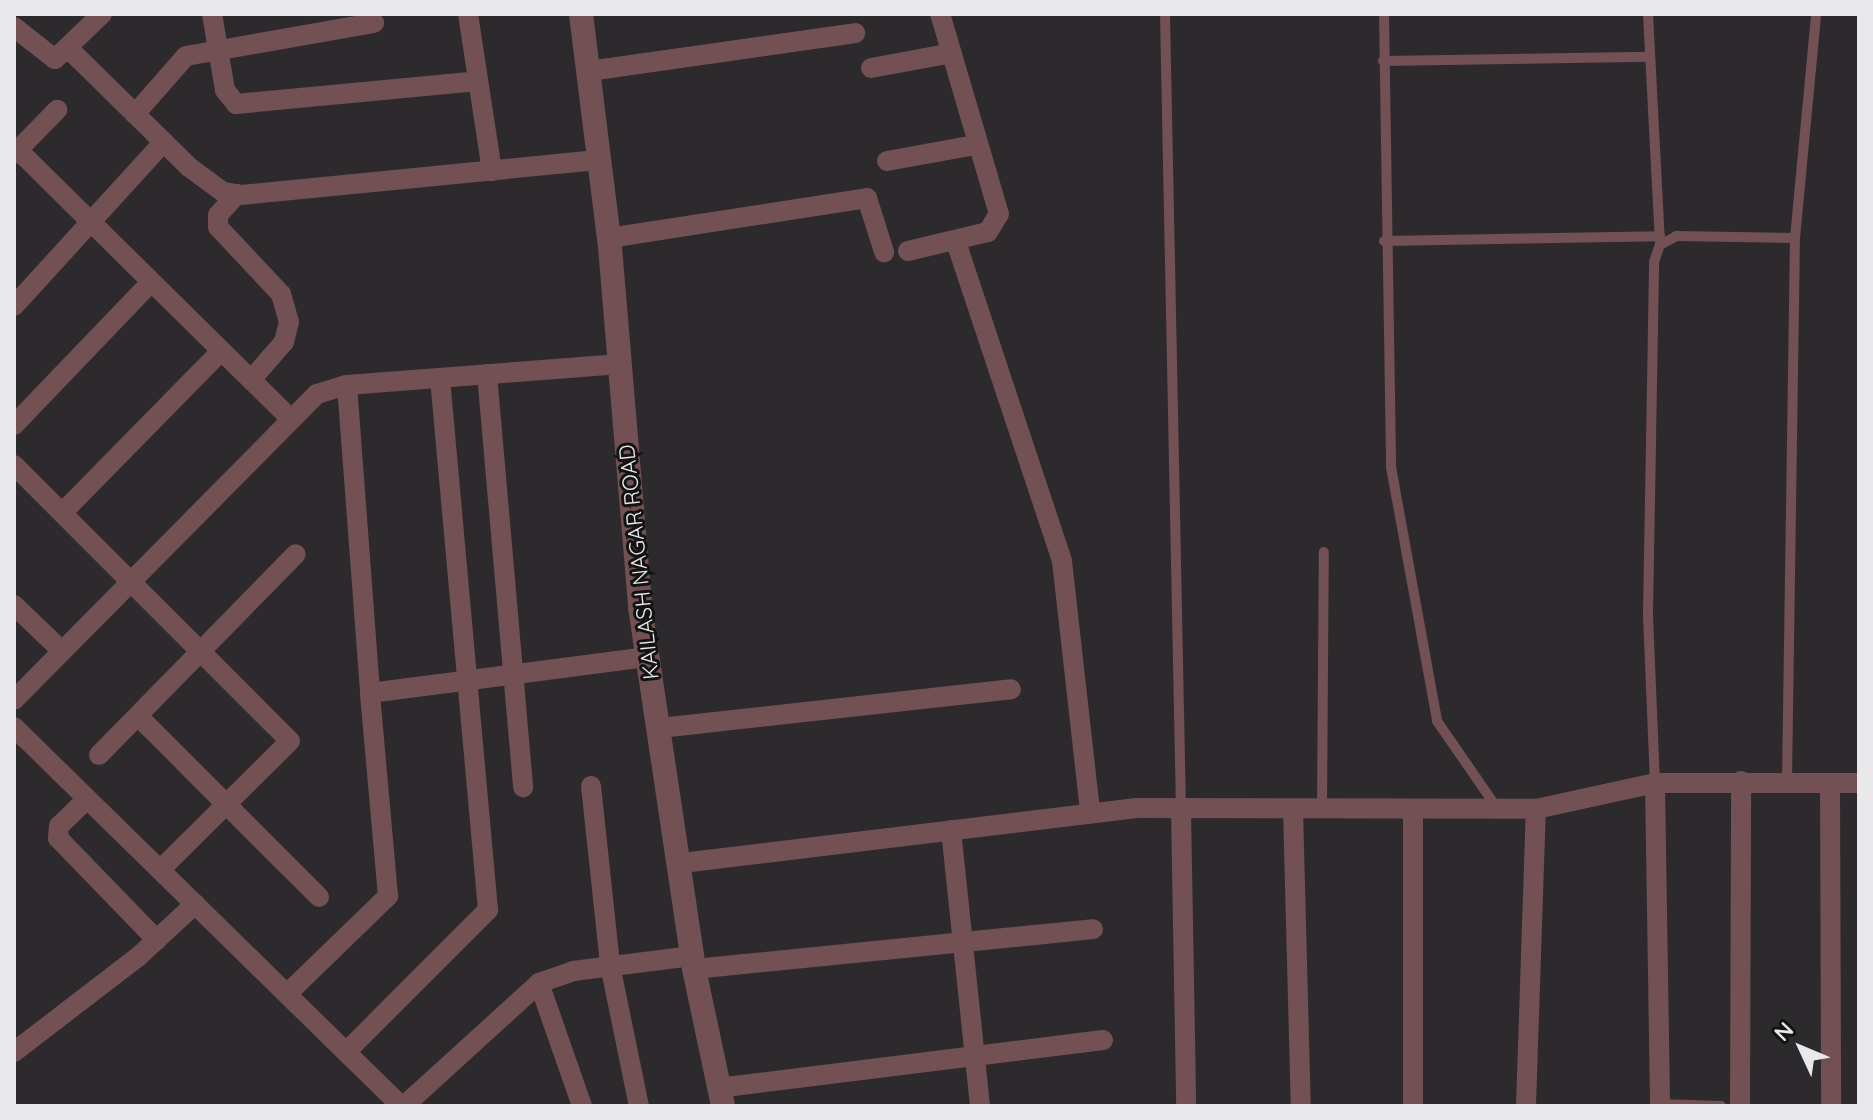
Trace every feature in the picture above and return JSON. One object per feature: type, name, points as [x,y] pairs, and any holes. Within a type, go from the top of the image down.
[{"type":"street","points":[[15,24],[52,58],[69,49],[102,14]]},
{"type":"street","points":[[212,14],[225,90],[236,104],[478,81]]},
{"type":"street","points":[[468,14],[492,171]]},
{"type":"street","name":"KAILASH NAGAR ROAD","points":[[581,14],[609,238],[648,657],[682,863],[693,963],[720,1097]]},
{"type":"street","points":[[908,251],[956,242],[998,225],[940,14]]},
{"type":"street","points":[[135,114],[177,61],[218,49],[374,23]]},
{"type":"street","points":[[589,71],[855,33]]},
{"type":"street","points":[[69,49],[208,183],[237,194],[600,160]]},
{"type":"street","points":[[871,68],[952,53]]},
{"type":"street","points":[[57,110],[16,152],[290,418]]},
{"type":"street","points":[[14,306],[164,142]]},
{"type":"street","points":[[887,161],[975,145]]},
{"type":"street","points":[[237,194],[218,215],[218,227],[281,294],[289,322],[284,342],[251,380]]},
{"type":"street","points":[[609,238],[867,198],[884,252]]},
{"type":"street","points":[[956,242],[1062,561],[1090,812]]},
{"type":"street","points":[[14,425],[151,282]]},
{"type":"street","points":[[63,512],[221,351]]},
{"type":"street","points":[[14,700],[317,394],[347,385],[620,364]]},
{"type":"street","points":[[487,374],[523,787]]},
{"type":"street","points":[[346,1052],[488,910],[470,680],[440,378]]},
{"type":"street","points":[[287,994],[388,896],[347,385]]},
{"type":"street","points":[[14,465],[204,650],[290,741],[160,870]]},
{"type":"street","points":[[99,755],[296,554]]},
{"type":"street","points":[[14,605],[61,650]]},
{"type":"street","points":[[370,693],[648,657]]},
{"type":"street","points":[[660,728],[1011,689]]},
{"type":"street","points":[[138,716],[319,897]]},
{"type":"street","points":[[14,727],[403,1106],[539,983],[610,965],[693,963],[1093,929]]},
{"type":"street","points":[[1740,1106],[1741,781]]},
{"type":"street","points":[[1655,783],[1660,1105]]},
{"type":"street","points":[[682,863],[1090,812],[1536,809],[1655,783],[1859,783]]},
{"type":"street","points":[[1830,783],[1831,1106]]},
{"type":"street","points":[[591,786],[610,965],[639,1106]]},
{"type":"street","points":[[87,799],[59,826],[58,838],[157,940]]},
{"type":"street","points":[[1181,809],[1186,1106]]},
{"type":"street","points":[[1293,809],[1301,1106]]},
{"type":"street","points":[[1526,1106],[1536,809]]},
{"type":"street","points":[[1413,812],[1413,1106]]},
{"type":"street","points":[[951,830],[980,1106]]},
{"type":"street","points":[[14,1052],[157,940],[195,904]]},
{"type":"street","points":[[539,983],[582,1106]]},
{"type":"street","points":[[720,1097],[975,1051],[1103,1040]]},
{"type":"lane","points":[[1165,14],[1181,809]]},
{"type":"lane","points":[[1384,14],[1386,421],[1430,697],[1453,751],[1498,809]]},
{"type":"lane","points":[[1648,14],[1660,240],[1654,262],[1648,613],[1655,783]]},
{"type":"lane","points":[[1787,781],[1795,238],[1816,14]]},
{"type":"lane","points":[[1383,61],[1650,57]]},
{"type":"lane","points":[[1384,241],[1660,240],[1676,236],[1795,238]]},
{"type":"lane","points":[[1322,810],[1324,552]]},
{"type":"lane","points":[[1660,1105],[1721,1106]]}]
